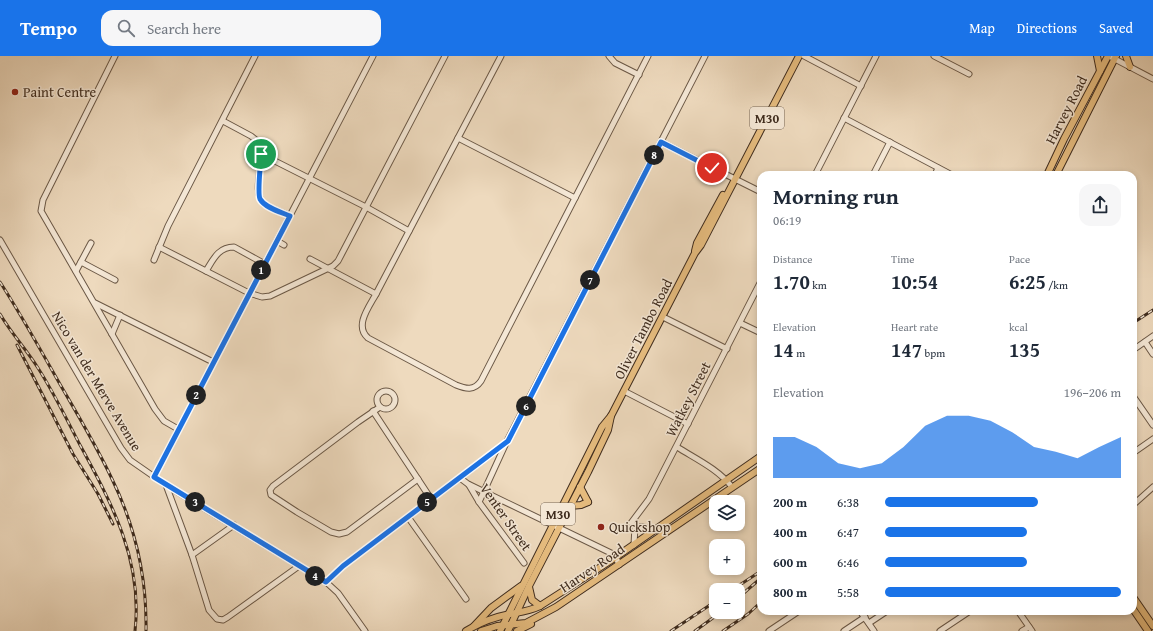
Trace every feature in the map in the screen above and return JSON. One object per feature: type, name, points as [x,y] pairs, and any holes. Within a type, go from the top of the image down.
[{"type":"main road","name":"M30","points":[[734,178],[794,56]]},
{"type":"main road","name":"M30","points":[[734,178],[798,56]]},
{"type":"main road","points":[[1097,56],[1100,71]]},
{"type":"main road","points":[[1126,56],[1130,67]]},
{"type":"main road","name":"Harvey Road","points":[[1049,171],[1100,71],[1112,57]]},
{"type":"main road","name":"Harvey Road","points":[[1058,171],[1112,57]]},
{"type":"main road","name":"Oliver Tambo Road","points":[[508,631],[552,525],[602,427],[611,416],[695,253],[701,245],[734,178]]},
{"type":"main road","name":"Oliver Tambo Road","points":[[500,631],[580,487],[608,430],[611,416]]},
{"type":"main road","name":"Harvey Road","points":[[472,627],[489,620],[509,614],[527,611],[540,606],[577,584],[757,459]]},
{"type":"main road","name":"Harvey Road","points":[[482,631],[496,626],[521,624],[556,607],[757,471]]},
{"type":"main road","points":[[570,506],[581,505],[588,502],[580,487]]},
{"type":"main road","points":[[577,584],[581,590]]},
{"type":"main road","points":[[466,631],[486,613],[526,585],[531,597],[536,604],[540,606]]},
{"type":"main road","points":[[1137,603],[1153,626]]},
{"type":"main road","points":[[516,631],[528,626],[556,607]]},
{"type":"main road","points":[[1137,615],[1148,631]]},
{"type":"street","points":[[116,56],[42,204],[41,211],[160,418],[167,424],[178,429]]},
{"type":"street","points":[[154,260],[158,247],[254,58],[247,56]]},
{"type":"street","points":[[154,477],[373,56]]},
{"type":"street","points":[[158,247],[249,293],[262,297],[270,296],[329,268],[338,261],[445,56]]},
{"type":"street","points":[[501,56],[362,322],[365,336],[456,385],[468,388],[476,387],[481,381],[648,56]]},
{"type":"street","points":[[609,56],[615,63],[639,75]]},
{"type":"street","points":[[479,502],[508,441],[705,56]]},
{"type":"street","points":[[804,56],[861,86]]},
{"type":"street","points":[[817,171],[876,56]]},
{"type":"street","points":[[934,56],[970,74]]},
{"type":"street","points":[[1112,57],[1153,79]]},
{"type":"street","points":[[844,118],[944,171]]},
{"type":"street","points":[[223,121],[256,140],[261,148],[260,199],[265,204],[290,216]]},
{"type":"street","points":[[458,138],[575,198]]},
{"type":"street","points":[[661,142],[757,190]]},
{"type":"street","points":[[875,171],[890,142]]},
{"type":"street","points":[[261,154],[366,207],[409,231]]},
{"type":"street","name":"Nico van der Merve Avenue","points":[[0,240],[121,448],[130,460],[154,477],[326,582],[338,593],[365,631]]},
{"type":"street","points":[[277,241],[284,245]]},
{"type":"street","points":[[76,271],[91,243]]},
{"type":"street","points":[[206,271],[218,253],[222,249],[230,247],[234,247],[264,264]]},
{"type":"street","points":[[310,259],[376,294]]},
{"type":"street","points":[[81,262],[115,280]]},
{"type":"street","name":"Watkey Street","points":[[633,525],[677,447],[757,289]]},
{"type":"street","points":[[94,302],[213,362]]},
{"type":"street","points":[[112,334],[120,315]]},
{"type":"street","points":[[663,317],[727,349]]},
{"type":"street","points":[[740,323],[757,331]]},
{"type":"street","points":[[1137,347],[1153,336]]},
{"type":"street","points":[[1145,342],[1153,354]]},
{"type":"street","points":[[624,391],[688,424]]},
{"type":"street","points":[[1137,402],[1153,426]]},
{"type":"street","points":[[380,407],[273,486],[270,490],[271,495],[296,512],[331,532],[342,534],[364,520],[418,479]]},
{"type":"street","points":[[373,411],[431,499]]},
{"type":"street","points":[[1137,450],[1153,439]]},
{"type":"street","points":[[326,582],[343,566],[508,441]]},
{"type":"street","points":[[677,447],[715,470],[732,487]]},
{"type":"street","points":[[460,478],[468,484],[609,552],[616,557],[619,565]]},
{"type":"street","points":[[166,484],[192,555],[210,613],[214,618],[220,620],[226,619],[299,566]]},
{"type":"street","name":"Venter Street","points":[[468,484],[479,502],[524,563]]},
{"type":"street","points":[[1137,501],[1153,487]]},
{"type":"street","points":[[408,517],[466,599]]},
{"type":"street","points":[[192,555],[234,525]]},
{"type":"street","points":[[634,545],[633,525],[657,529]]},
{"type":"street","points":[[769,631],[793,615]]},
{"type":"street","points":[[869,623],[881,615]]},
{"type":"street","points":[[940,631],[964,615]]},
{"type":"street","points":[[1021,615],[1030,629],[1022,631]]},
{"type":"street","points":[[844,631],[864,617],[874,631]]},
{"type":"railway","points":[[0,282],[88,432],[120,497],[133,534],[142,572],[146,611],[146,631]]},
{"type":"railway","points":[[1137,320],[1153,310]]},
{"type":"railway","points":[[0,314],[33,361],[60,406],[114,511],[130,557],[136,605],[135,631]]},
{"type":"railway","points":[[17,345],[73,454],[98,494],[113,524]]},
{"type":"railway","points":[[743,583],[757,574]]},
{"type":"railway","points":[[745,592],[757,581]]},
{"type":"railway","points":[[671,631],[709,606]]},
{"type":"railway","points":[[723,631],[748,614],[757,606]]},
{"type":"railway","points":[[695,631],[711,619]]},
{"type":"place","name":"Paint Centre","points":[[15,92]]},
{"type":"place","name":"Quickshop","points":[[601,527]]},
{"type":"route","points":[[261,154],[259,189],[260,199],[265,204],[290,216],[154,477],[326,582],[338,569],[508,441],[661,142],[712,168]]}]
